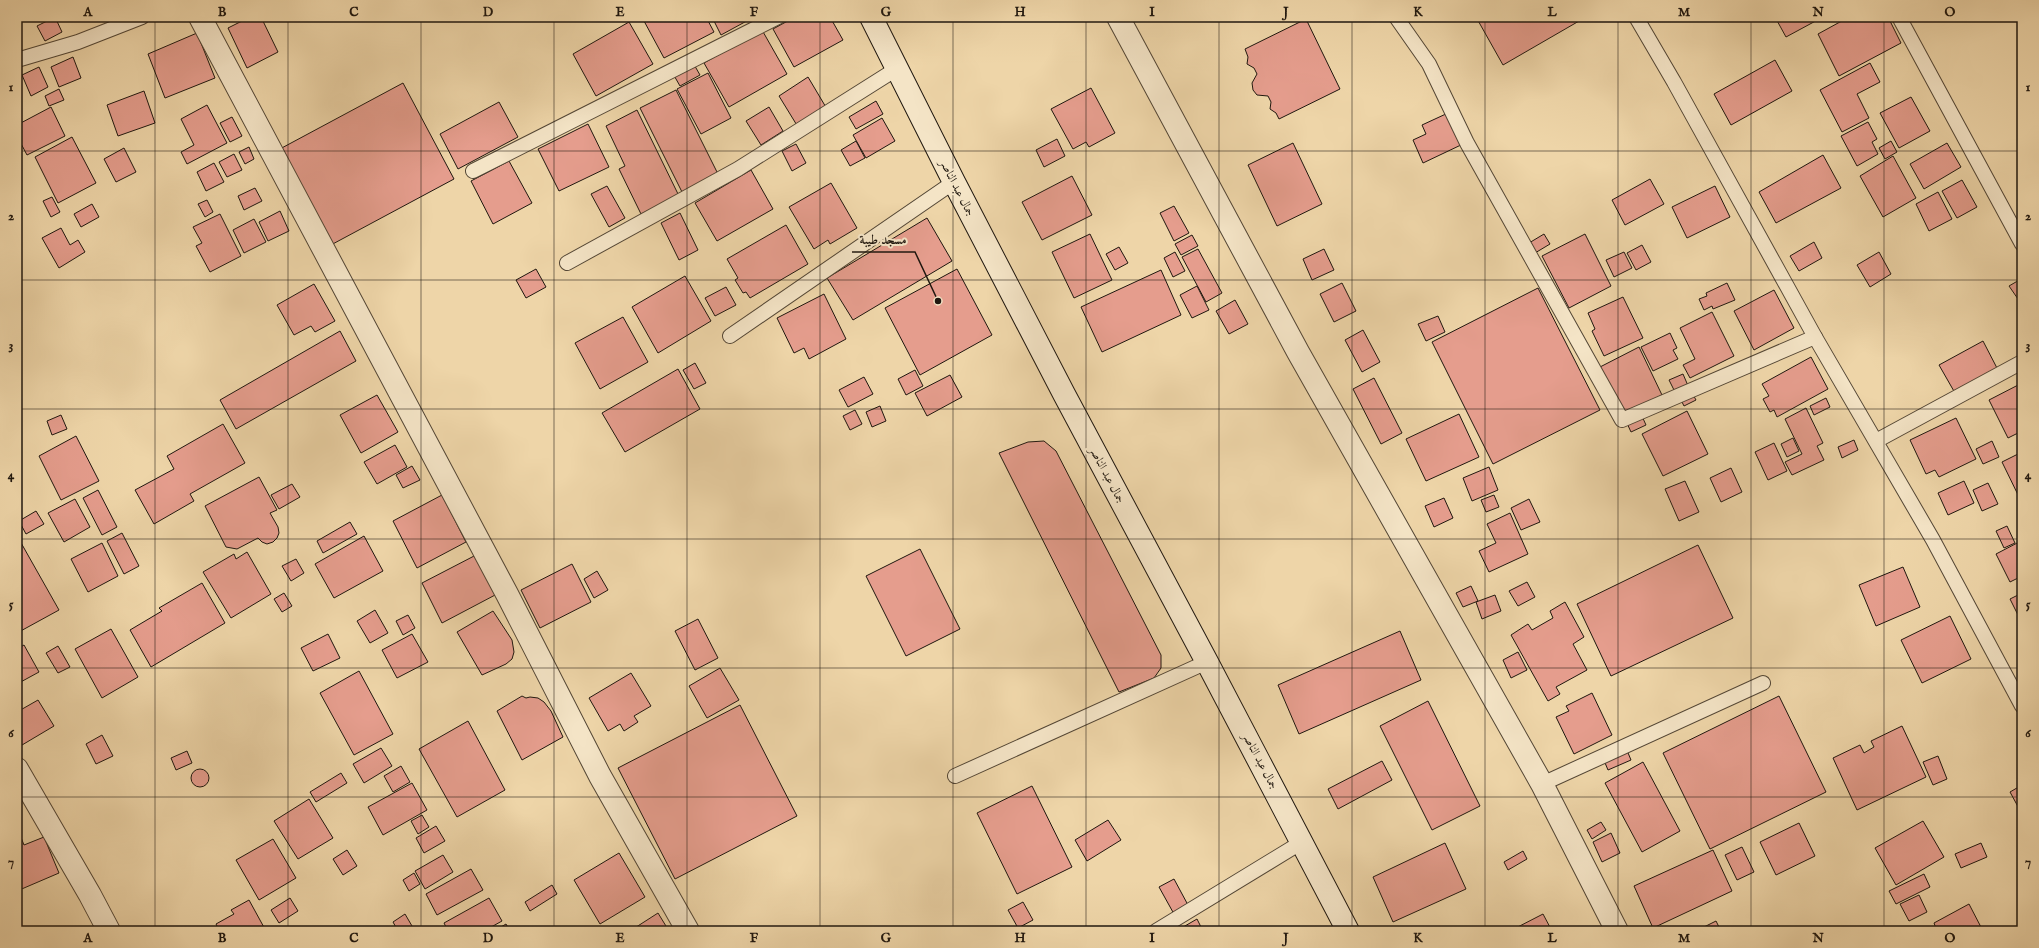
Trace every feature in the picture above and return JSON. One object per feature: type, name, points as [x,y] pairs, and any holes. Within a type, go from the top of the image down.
[{"type":"street","points":[[200,17],[507,594],[600,776],[688,931]]},
{"type":"street","name":"جمال عبد الناصر","points":[[871,17],[898,68],[954,182],[1064,394],[1348,931]]},
{"type":"street","points":[[1118,17],[1298,352],[1542,784],[1618,931]]},
{"type":"street","points":[[17,769],[90,895],[109,931]]},
{"type":"lane","points":[[17,60],[78,42],[142,17]]},
{"type":"lane","points":[[473,171],[778,17]]},
{"type":"lane","points":[[1396,17],[1430,64],[1467,143],[1622,420],[1815,337]]},
{"type":"lane","points":[[1636,17],[1674,82],[1815,337],[1933,540],[2022,706]]},
{"type":"lane","points":[[1899,17],[2022,244]]},
{"type":"lane","points":[[567,263],[738,169],[898,68]]},
{"type":"lane","points":[[730,336],[954,182]]},
{"type":"lane","points":[[1876,441],[2022,362]]},
{"type":"lane","points":[[955,776],[1207,662]]},
{"type":"lane","points":[[1542,784],[1763,683]]},
{"type":"lane","points":[[1156,931],[1302,842]]},
{"type":"building","points":[[55,17],[62,32],[45,41],[37,26]]},
{"type":"building","points":[[250,17],[261,17],[278,52],[247,68],[228,28]]},
{"type":"building","points":[[651,17],[706,17],[714,32],[664,58],[644,21]]},
{"type":"building","points":[[712,17],[754,17],[721,35]]},
{"type":"building","points":[[795,17],[830,17],[843,40],[794,67],[773,29]]},
{"type":"building","points":[[1476,17],[1586,17],[1503,65]]},
{"type":"building","points":[[1775,17],[1823,17],[1786,37]]},
{"type":"building","points":[[1849,17],[1888,17],[1901,43],[1839,76],[1818,34]]},
{"type":"building","points":[[1306,19],[1340,89],[1279,119],[1276,113],[1270,109],[1271,102],[1268,96],[1257,95],[1253,90],[1252,83],[1257,74],[1254,68],[1247,64],[1248,57],[1245,49]]},
{"type":"building","points":[[629,22],[653,64],[596,96],[573,54]]},
{"type":"building","points":[[762,30],[787,74],[729,107],[704,63]]},
{"type":"building","points":[[197,33],[215,78],[165,98],[148,54]]},
{"type":"building","points":[[73,57],[81,78],[59,87],[51,67]]},
{"type":"building","points":[[1775,60],[1792,91],[1731,125],[1714,94]]},
{"type":"building","points":[[692,61],[700,75],[680,86],[672,72]]},
{"type":"building","points":[[1870,63],[1880,82],[1857,94],[1869,118],[1842,132],[1820,90]]},
{"type":"building","points":[[39,67],[48,87],[31,96],[22,75]]},
{"type":"building","points":[[708,73],[731,118],[701,134],[677,89]]},
{"type":"building","points":[[808,77],[827,109],[798,127],[779,96]]},
{"type":"building","points":[[403,83],[454,179],[329,246],[278,150]]},
{"type":"building","points":[[1091,88],[1115,133],[1089,147],[1086,142],[1073,149],[1051,109]]},
{"type":"building","points":[[59,89],[64,100],[49,106],[45,96]]},
{"type":"building","points":[[676,90],[718,174],[682,192],[640,108]]},
{"type":"building","points":[[144,91],[155,123],[118,136],[107,105]]},
{"type":"building","points":[[1911,97],[1930,131],[1899,148],[1880,113]]},
{"type":"building","points":[[876,101],[883,114],[856,129],[849,117]]},
{"type":"building","points":[[499,102],[518,137],[458,169],[440,134]]},
{"type":"building","points":[[207,105],[227,143],[187,164],[181,152],[194,145],[181,119]]},
{"type":"building","points":[[51,107],[65,136],[27,155],[17,136],[17,125]]},
{"type":"building","points":[[769,107],[783,131],[761,145],[746,121]]},
{"type":"building","points":[[637,110],[679,196],[641,214],[619,169],[625,166],[606,126]]},
{"type":"building","points":[[1448,113],[1463,144],[1423,163],[1413,140],[1426,134],[1422,125]]},
{"type":"building","points":[[232,117],[242,136],[230,142],[220,123]]},
{"type":"building","points":[[882,118],[895,141],[866,158],[853,135]]},
{"type":"building","points":[[1868,122],[1877,139],[1872,142],[1878,154],[1857,166],[1841,136]]},
{"type":"building","points":[[588,124],[609,167],[559,191],[538,149]]},
{"type":"building","points":[[72,137],[96,183],[58,203],[35,157]]},
{"type":"building","points":[[1057,139],[1065,156],[1044,167],[1036,150]]},
{"type":"building","points":[[856,141],[865,158],[850,166],[841,150]]},
{"type":"building","points":[[1891,141],[1897,152],[1885,159],[1879,148]]},
{"type":"building","points":[[1293,143],[1322,204],[1277,226],[1248,165]]},
{"type":"building","points":[[1947,143],[1961,167],[1924,189],[1910,164]]},
{"type":"building","points":[[796,144],[806,163],[792,171],[782,151]]},
{"type":"building","points":[[249,147],[254,159],[245,164],[239,152]]},
{"type":"building","points":[[124,148],[136,172],[116,182],[104,159]]},
{"type":"building","points":[[234,154],[242,170],[227,177],[219,162]]},
{"type":"building","points":[[1823,155],[1841,188],[1776,223],[1759,192]]},
{"type":"building","points":[[1893,156],[1916,198],[1883,217],[1860,176]]},
{"type":"building","points":[[509,161],[532,203],[493,224],[471,181]]},
{"type":"building","points":[[214,163],[224,182],[206,191],[197,172]]},
{"type":"building","points":[[751,170],[773,209],[717,241],[695,203]]},
{"type":"building","points":[[1072,176],[1092,215],[1042,240],[1022,202]]},
{"type":"building","points":[[1650,179],[1664,204],[1625,225],[1612,200]]},
{"type":"building","points":[[1962,180],[1977,207],[1957,218],[1942,191]]},
{"type":"building","points":[[831,183],[857,228],[830,244],[828,240],[814,249],[789,207]]},
{"type":"building","points":[[607,186],[625,218],[609,227],[591,194]]},
{"type":"building","points":[[1715,186],[1730,217],[1687,238],[1672,207]]},
{"type":"building","points":[[255,188],[262,201],[244,210],[238,196]]},
{"type":"building","points":[[1938,192],[1952,219],[1929,231],[1916,204]]},
{"type":"building","points":[[52,197],[60,212],[51,217],[43,201]]},
{"type":"building","points":[[207,200],[213,212],[205,217],[198,204]]},
{"type":"building","points":[[92,204],[99,217],[81,227],[74,214]]},
{"type":"building","points":[[1174,206],[1189,233],[1174,241],[1160,213]]},
{"type":"building","points":[[280,211],[289,231],[268,241],[259,222]]},
{"type":"building","points":[[680,213],[698,250],[679,260],[661,223]]},
{"type":"building","points":[[220,214],[241,256],[210,272],[196,246],[202,243],[193,227]]},
{"type":"building","points":[[927,218],[952,261],[853,320],[827,278]]},
{"type":"building","points":[[254,219],[266,242],[244,253],[233,230]]},
{"type":"building","points":[[786,225],[808,264],[750,298],[746,292],[743,293],[735,280],[738,278],[727,259]]},
{"type":"building","points":[[61,228],[70,245],[78,240],[85,252],[59,268],[42,238]]},
{"type":"building","points":[[1090,234],[1112,280],[1074,298],[1052,252]]},
{"type":"building","points":[[1544,234],[1550,244],[1535,253],[1529,243]]},
{"type":"building","points":[[1585,234],[1611,286],[1569,308],[1542,256]]},
{"type":"building","points":[[1192,235],[1198,246],[1181,255],[1175,244]]},
{"type":"building","points":[[1814,242],[1822,258],[1799,271],[1790,256]]},
{"type":"building","points":[[1642,245],[1651,262],[1636,270],[1627,253]]},
{"type":"building","points":[[1119,247],[1128,263],[1115,270],[1106,254]]},
{"type":"building","points":[[1198,249],[1222,293],[1206,302],[1182,257]]},
{"type":"building","points":[[1324,249],[1334,270],[1312,280],[1303,259]]},
{"type":"building","points":[[1175,252],[1185,271],[1173,277],[1164,258]]},
{"type":"building","points":[[1624,252],[1632,268],[1614,277],[1606,260]]},
{"type":"building","points":[[1879,252],[1891,274],[1870,287],[1857,265]]},
{"type":"building","points":[[536,269],[546,287],[526,298],[516,280]]},
{"type":"building","points":[[957,269],[992,335],[920,375],[885,308]]},
{"type":"building","points":[[1161,270],[1181,315],[1102,352],[1081,307]]},
{"type":"building","points":[[685,276],[711,321],[658,353],[632,307]]},
{"type":"building","points":[[2021,279],[2022,297],[2018,299],[2009,286]]},
{"type":"building","points":[[1342,283],[1356,311],[1334,322],[1320,294]]},
{"type":"building","points":[[1727,283],[1735,300],[1713,309],[1712,306],[1704,310],[1699,299],[1707,296],[1706,293]]},
{"type":"building","points":[[314,284],[335,321],[315,332],[311,326],[294,335],[277,305]]},
{"type":"building","points":[[1197,286],[1209,310],[1192,318],[1180,295]]},
{"type":"building","points":[[726,287],[736,305],[715,316],[705,298]]},
{"type":"building","points":[[1538,288],[1600,410],[1493,464],[1432,342]]},
{"type":"building","points":[[1774,290],[1794,328],[1754,350],[1734,311]]},
{"type":"building","points":[[824,294],[846,339],[809,359],[804,348],[794,353],[777,318]]},
{"type":"building","points":[[1623,297],[1643,338],[1604,356],[1592,331],[1595,329],[1588,313]]},
{"type":"building","points":[[1235,300],[1248,324],[1229,334],[1216,311]]},
{"type":"building","points":[[1712,312],[1734,356],[1690,378],[1683,365],[1695,359],[1680,328]]},
{"type":"building","points":[[1438,316],[1445,332],[1426,341],[1418,324]]},
{"type":"building","points":[[623,317],[648,362],[600,389],[575,343]]},
{"type":"building","points":[[1363,330],[1380,362],[1362,372],[1345,340]]},
{"type":"building","points":[[340,331],[356,361],[236,429],[220,400]]},
{"type":"building","points":[[1670,333],[1677,348],[1673,350],[1678,359],[1653,371],[1641,347]]},
{"type":"building","points":[[1983,341],[1998,370],[1955,393],[1939,365]]},
{"type":"building","points":[[1639,347],[1662,395],[1622,414],[1600,367]]},
{"type":"building","points":[[1811,357],[1828,389],[1777,417],[1774,410],[1770,412],[1763,399],[1769,396],[1762,384]]},
{"type":"building","points":[[695,363],[706,383],[694,389],[683,370]]},
{"type":"building","points":[[678,369],[700,409],[625,452],[602,413]]},
{"type":"building","points":[[915,370],[923,386],[906,395],[898,379]]},
{"type":"building","points":[[1683,374],[1689,388],[1676,394],[1669,380]]},
{"type":"building","points":[[950,375],[962,397],[927,416],[915,393]]},
{"type":"building","points":[[864,377],[873,394],[848,407],[839,390]]},
{"type":"building","points":[[1374,378],[1402,433],[1381,444],[1353,389]]},
{"type":"building","points":[[2022,383],[2022,431],[2008,438],[1989,400]]},
{"type":"building","points":[[1691,391],[1696,400],[1684,406],[1679,396]]},
{"type":"building","points":[[377,395],[398,432],[361,453],[340,415]]},
{"type":"building","points":[[1826,398],[1830,407],[1814,415],[1810,406]]},
{"type":"building","points":[[880,406],[886,421],[872,427],[866,412]]},
{"type":"building","points":[[1806,408],[1823,443],[1817,446],[1824,460],[1792,475],[1785,462],[1802,454],[1785,419]]},
{"type":"building","points":[[855,410],[862,424],[850,430],[843,416]]},
{"type":"building","points":[[1687,411],[1708,454],[1663,476],[1642,434]]},
{"type":"building","points":[[1459,414],[1479,457],[1426,481],[1406,439]]},
{"type":"building","points":[[1641,414],[1646,425],[1631,432],[1626,421]]},
{"type":"building","points":[[61,415],[67,429],[52,435],[47,421]]},
{"type":"building","points":[[1956,418],[1976,459],[1939,477],[1935,470],[1926,474],[1910,440]]},
{"type":"building","points":[[223,424],[245,463],[190,494],[194,501],[154,524],[135,490],[174,469],[167,456]]},
{"type":"building","points":[[76,436],[99,481],[61,500],[39,456]]},
{"type":"building","points":[[1793,438],[1799,451],[1787,457],[1781,444]]},
{"type":"building","points":[[1854,440],[1858,450],[1842,458],[1838,447]]},
{"type":"building","points":[[1044,441],[1056,451],[1161,655],[1161,668],[1154,678],[1119,692],[999,453],[1028,442]]},
{"type":"building","points":[[1992,441],[1999,457],[1983,464],[1976,449]]},
{"type":"building","points":[[1774,443],[1787,471],[1768,480],[1755,452]]},
{"type":"building","points":[[395,445],[407,467],[377,484],[364,462]]},
{"type":"building","points":[[2022,452],[2022,503],[2002,462]]},
{"type":"building","points":[[412,466],[420,480],[403,488],[396,475]]},
{"type":"building","points":[[1489,467],[1498,490],[1472,501],[1463,478]]},
{"type":"building","points":[[1731,468],[1742,492],[1721,502],[1710,478]]},
{"type":"building","points":[[259,477],[277,510],[270,513],[278,527],[279,533],[277,538],[273,542],[267,544],[258,538],[237,549],[226,547],[205,506]]},
{"type":"building","points":[[1685,481],[1699,512],[1679,521],[1665,489]]},
{"type":"building","points":[[1964,481],[1974,503],[1948,515],[1938,493]]},
{"type":"building","points":[[1988,483],[1998,504],[1982,511],[1973,490]]},
{"type":"building","points":[[292,484],[300,497],[279,509],[271,495]]},
{"type":"building","points":[[98,490],[117,527],[102,535],[83,498]]},
{"type":"building","points":[[442,495],[466,542],[417,568],[393,521]]},
{"type":"building","points":[[1494,495],[1499,507],[1486,512],[1481,500]]},
{"type":"building","points":[[1444,498],[1453,518],[1434,527],[1425,506]]},
{"type":"building","points":[[75,499],[90,527],[64,542],[48,513]]},
{"type":"building","points":[[1529,499],[1540,522],[1521,530],[1511,508]]},
{"type":"building","points":[[36,511],[44,524],[26,534],[19,521]]},
{"type":"building","points":[[1510,513],[1528,554],[1489,572],[1479,551],[1496,543],[1487,524]]},
{"type":"building","points":[[350,522],[357,534],[323,553],[317,541]]},
{"type":"building","points":[[2007,526],[2015,543],[2004,548],[1996,531]]},
{"type":"building","points":[[122,533],[139,566],[124,574],[107,541]]},
{"type":"building","points":[[364,536],[383,571],[334,598],[315,564]]},
{"type":"building","points":[[20,541],[59,610],[17,633],[17,543]]},
{"type":"building","points":[[2021,541],[2022,576],[2010,582],[1996,554]]},
{"type":"building","points":[[102,543],[118,576],[88,592],[71,559]]},
{"type":"building","points":[[1698,545],[1733,618],[1611,676],[1577,604]]},
{"type":"building","points":[[920,549],[960,629],[906,656],[866,576]]},
{"type":"building","points":[[247,552],[271,594],[231,618],[203,572],[234,554],[236,559]]},
{"type":"building","points":[[476,555],[497,594],[442,623],[422,583]]},
{"type":"building","points":[[296,559],[304,573],[291,581],[282,566]]},
{"type":"building","points":[[572,564],[591,602],[540,628],[521,590]]},
{"type":"building","points":[[1903,567],[1920,607],[1876,626],[1859,585]]},
{"type":"building","points":[[597,571],[608,590],[594,598],[584,579]]},
{"type":"building","points":[[1527,582],[1535,597],[1518,606],[1509,591]]},
{"type":"building","points":[[202,583],[225,623],[151,667],[130,630],[162,611],[159,608]]},
{"type":"building","points":[[1471,586],[1478,601],[1463,607],[1456,593]]},
{"type":"building","points":[[284,593],[292,606],[282,612],[274,599]]},
{"type":"building","points":[[2022,593],[2022,623],[2010,599]]},
{"type":"building","points":[[1495,595],[1501,611],[1482,619],[1476,602]]},
{"type":"building","points":[[1565,602],[1584,637],[1573,644],[1587,670],[1556,687],[1560,694],[1548,701],[1511,635],[1528,624],[1532,630],[1553,618],[1550,611]]},
{"type":"building","points":[[375,610],[388,633],[370,643],[357,621]]},
{"type":"building","points":[[493,611],[512,640],[514,652],[512,659],[506,664],[482,675],[457,632]]},
{"type":"building","points":[[408,615],[415,628],[403,635],[396,621]]},
{"type":"building","points":[[1950,616],[1971,659],[1922,683],[1901,640]]},
{"type":"building","points":[[698,619],[718,658],[695,670],[675,631]]},
{"type":"building","points":[[111,629],[138,677],[102,698],[75,649]]},
{"type":"building","points":[[1400,631],[1421,680],[1299,734],[1278,685]]},
{"type":"building","points":[[328,634],[340,658],[313,671],[301,648]]},
{"type":"building","points":[[412,634],[428,662],[397,678],[382,650]]},
{"type":"building","points":[[24,645],[39,672],[17,684],[17,649]]},
{"type":"building","points":[[58,646],[70,667],[58,673],[46,653]]},
{"type":"building","points":[[1518,652],[1527,670],[1511,678],[1503,660]]},
{"type":"building","points":[[720,668],[739,700],[707,718],[689,686]]},
{"type":"building","points":[[359,671],[393,734],[354,755],[320,693]]},
{"type":"building","points":[[631,673],[651,706],[634,716],[638,722],[624,731],[620,724],[608,731],[589,698]]},
{"type":"building","points":[[1592,693],[1612,735],[1574,754],[1556,717],[1569,711],[1566,706]]},
{"type":"building","points":[[522,696],[526,698],[538,698],[544,702],[551,711],[563,737],[522,760],[497,711]]},
{"type":"building","points":[[1779,696],[1826,792],[1710,849],[1663,753]]},
{"type":"building","points":[[38,700],[54,726],[17,748],[17,712]]},
{"type":"building","points":[[1428,701],[1480,806],[1432,830],[1380,726]]},
{"type":"building","points":[[740,705],[797,816],[675,879],[618,768]]},
{"type":"building","points":[[468,721],[505,790],[457,817],[419,749]]},
{"type":"building","points":[[1902,726],[1926,777],[1857,810],[1833,758],[1860,745],[1864,753],[1874,747],[1871,741]]},
{"type":"building","points":[[102,735],[113,756],[96,764],[86,744]]},
{"type":"building","points":[[381,748],[392,766],[364,783],[353,764]]},
{"type":"building","points":[[1626,748],[1631,760],[1608,770],[1603,758]]},
{"type":"building","points":[[187,751],[192,763],[176,770],[171,758]]},
{"type":"building","points":[[1938,756],[1947,779],[1933,785],[1923,762]]},
{"type":"building","points":[[1382,761],[1392,780],[1338,809],[1328,789]]},
{"type":"building","points":[[1643,762],[1680,831],[1642,852],[1605,783]]},
{"type":"building","points":[[401,766],[410,782],[393,792],[384,776]]},
{"type":"building","points":[[196,769],[204,769],[209,774],[207,785],[204,787],[196,787],[191,782],[191,774]]},
{"type":"building","points":[[341,773],[347,783],[316,802],[310,792]]},
{"type":"building","points":[[412,783],[427,810],[383,835],[368,807]]},
{"type":"building","points":[[2022,785],[2022,814],[2010,792]]},
{"type":"building","points":[[1032,786],[1072,867],[1017,894],[977,813]]},
{"type":"building","points":[[309,799],[333,838],[298,859],[274,821]]},
{"type":"building","points":[[422,815],[429,827],[418,834],[411,821]]},
{"type":"building","points":[[1108,820],[1121,840],[1087,861],[1075,840]]},
{"type":"building","points":[[1923,821],[1944,857],[1896,885],[1875,848]]},
{"type":"building","points":[[1601,822],[1606,830],[1592,839],[1587,830]]},
{"type":"building","points":[[1799,823],[1815,856],[1776,875],[1760,842]]},
{"type":"building","points":[[436,826],[445,841],[424,853],[416,838]]},
{"type":"building","points":[[1611,833],[1620,853],[1602,862],[1593,842]]},
{"type":"building","points":[[20,835],[24,845],[44,837],[59,873],[17,891],[17,836]]},
{"type":"building","points":[[273,839],[296,878],[259,900],[236,860]]},
{"type":"building","points":[[1445,843],[1466,889],[1393,922],[1373,877]]},
{"type":"building","points":[[1981,843],[1987,857],[1961,868],[1955,854]]},
{"type":"building","points":[[1742,847],[1754,872],[1737,880],[1725,855]]},
{"type":"building","points":[[347,850],[357,866],[343,875],[333,859]]},
{"type":"building","points":[[1713,850],[1732,891],[1653,928],[1634,886]]},
{"type":"building","points":[[1523,851],[1527,859],[1508,870],[1504,862]]},
{"type":"building","points":[[619,853],[645,897],[600,924],[574,880]]},
{"type":"building","points":[[443,855],[453,872],[425,889],[415,871]]},
{"type":"building","points":[[471,869],[483,890],[437,915],[426,894]]},
{"type":"building","points":[[414,873],[420,884],[409,891],[403,880]]},
{"type":"building","points":[[1924,874],[1930,887],[1896,904],[1889,891]]},
{"type":"building","points":[[1174,879],[1188,905],[1174,914],[1159,887]]},
{"type":"building","points":[[552,885],[557,894],[530,911],[525,902]]},
{"type":"building","points":[[1919,895],[1927,912],[1909,921],[1900,904]]},
{"type":"building","points":[[290,898],[298,911],[279,923],[271,910]]},
{"type":"building","points":[[489,898],[502,921],[484,931],[448,931],[444,923]]},
{"type":"building","points":[[249,900],[266,931],[213,931],[218,928],[216,924],[234,914],[231,910]]},
{"type":"building","points":[[1023,902],[1033,920],[1018,928],[1008,910]]},
{"type":"building","points":[[1969,904],[1983,931],[1937,931],[1934,923]]},
{"type":"building","points":[[658,913],[669,931],[630,931]]},
{"type":"building","points":[[405,914],[412,926],[404,931],[398,931],[393,922]]},
{"type":"building","points":[[1543,914],[1552,931],[1510,931]]},
{"type":"building","points":[[1197,919],[1203,931],[1178,931],[1178,930]]},
{"type":"building","points":[[1716,921],[1721,931],[1696,931]]},
{"type":"building","points":[[506,924],[510,931],[494,931]]},
{"type":"place","name":"مسجد طيبة","points":[[938,301]]}]
